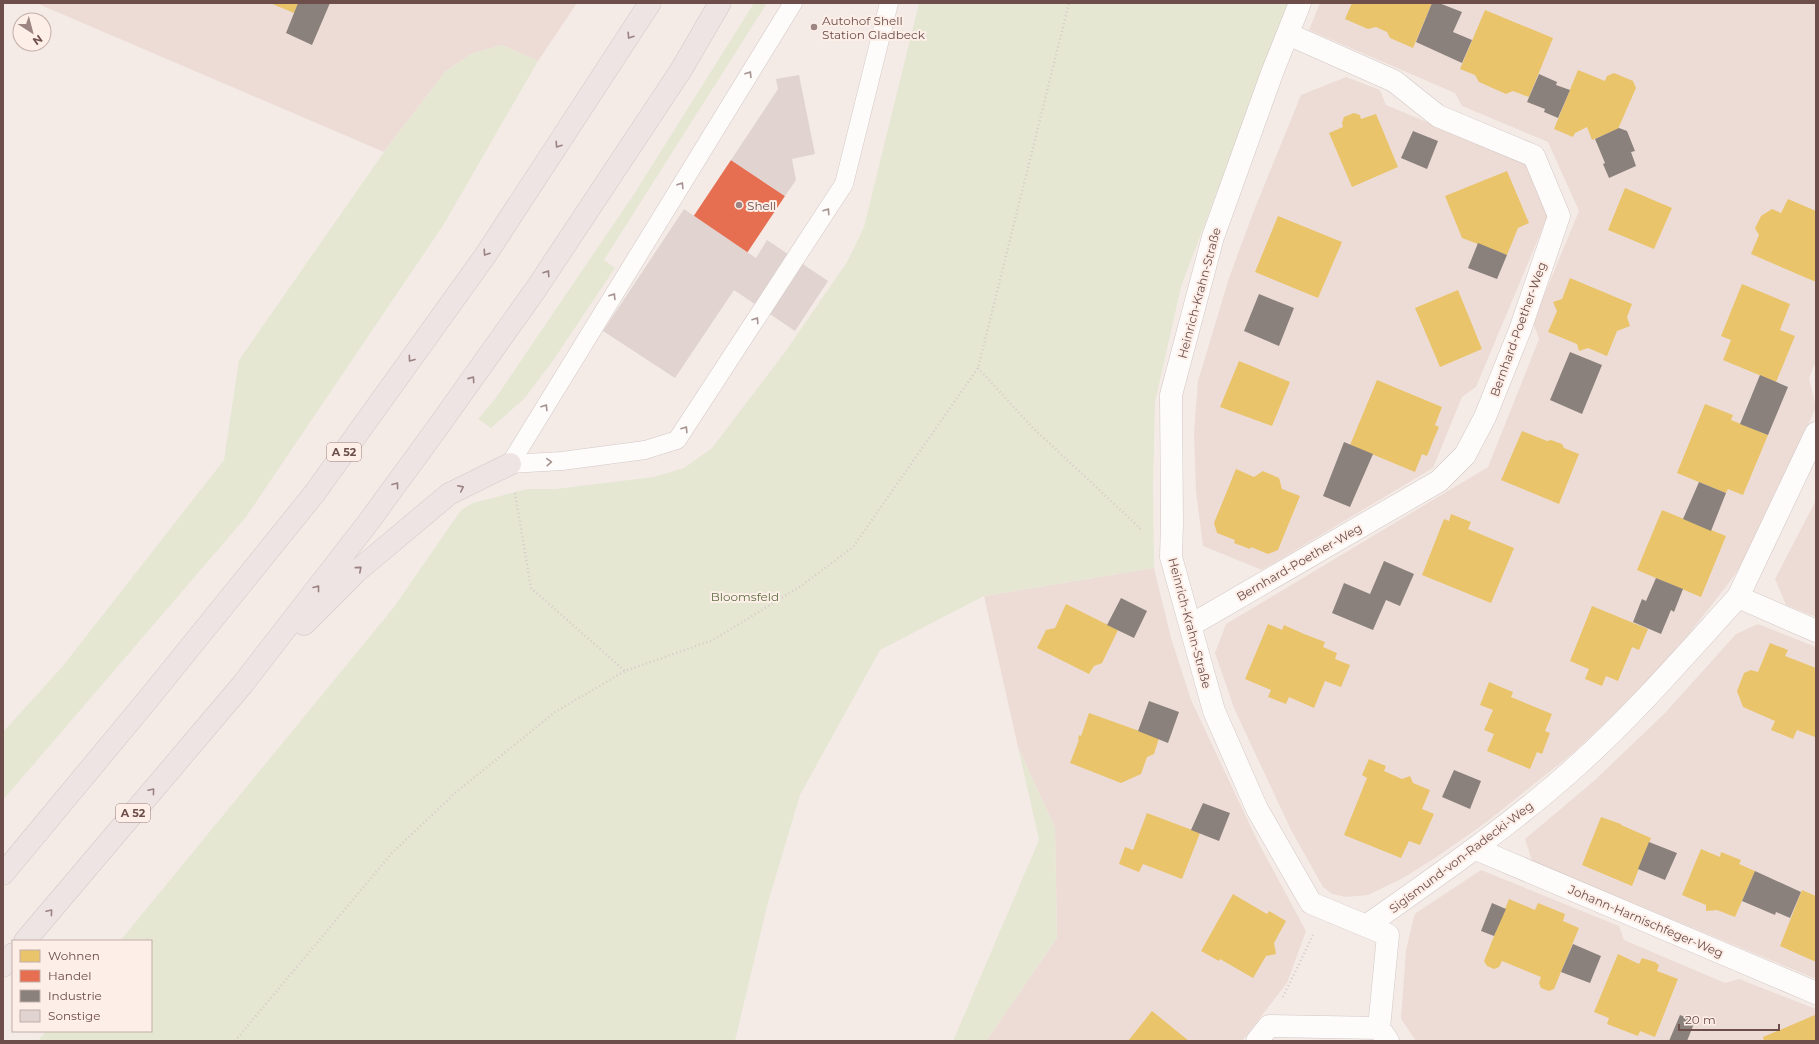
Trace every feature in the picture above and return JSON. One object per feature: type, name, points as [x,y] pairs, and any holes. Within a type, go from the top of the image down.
[{"type":"highway","name":"A 52","points":[[3,874],[149,698],[314,494],[485,256],[650,3]]},
{"type":"highway","name":"A 52","points":[[26,940],[242,685],[367,524],[531,295],[681,70],[720,3]]},
{"type":"highway","points":[[242,685],[356,572],[449,494],[510,464]]},
{"type":"highway","points":[[3,966],[12,955]]},
{"type":"street","name":"Heinrich-Krahn-Straße","points":[[1300,3],[1213,237],[1171,395],[1171,557],[1214,710],[1257,809],[1311,903],[1388,935],[1383,1034]]},
{"type":"street","name":"Bernhard-Poether-Weg","points":[[1191,625],[1439,481],[1466,455],[1485,417],[1520,330],[1559,216],[1534,156],[1438,116],[1394,81],[1288,34]]},
{"type":"street","name":"Sigismund-von-Radecki-Weg","points":[[1366,926],[1476,849],[1530,806],[1639,706],[1738,597],[1816,433]]},
{"type":"street","points":[[1738,597],[1816,631]]},
{"type":"street","name":"Johann-Harnischfeger-Weg","points":[[1476,849],[1816,993]]},
{"type":"street","points":[[1263,1033],[1383,1034]]},
{"type":"lane","points":[[510,464],[793,3]]},
{"type":"lane","points":[[510,464],[562,461],[645,450],[677,440],[844,184],[889,3]]},
{"type":"path","points":[[236,1041],[391,854],[455,792],[555,712],[625,671],[713,640],[802,586],[853,547],[978,368],[1069,3]]},
{"type":"path","points":[[978,368],[1033,428],[1171,557]]},
{"type":"path","points":[[510,464],[531,588],[625,671]]},
{"type":"path","points":[[1263,1033],[1326,910]]},
{"type":"shaded area","points":[[36,3],[577,3],[538,61],[502,45],[471,54],[445,72],[384,152]]},
{"type":"shaded area","points":[[1320,3],[1816,3],[1816,361],[1809,378],[1816,407],[1783,483],[1743,563],[1687,636],[1633,697],[1573,753],[1484,824],[1405,877],[1368,895],[1346,897],[1332,894],[1323,887],[1291,830],[1234,708],[1215,653],[1226,624],[1488,467],[1539,339],[1533,322],[1579,211],[1548,142],[1462,106],[1455,93],[1309,30]]},
{"type":"shaded area","points":[[1346,77],[1380,90],[1386,105],[1527,164],[1549,213],[1476,387],[1462,397],[1433,468],[1262,570],[1203,546],[1196,491],[1194,433],[1198,381],[1229,278],[1253,213],[1301,95]]},
{"type":"shaded area","points":[[1816,500],[1816,617],[1786,605],[1775,579]]},
{"type":"shaded area","points":[[1154,568],[1171,638],[1191,700],[1258,842],[1306,931],[1287,983],[1242,1041],[986,1041],[1057,938],[1055,828],[1018,747],[984,596]]},
{"type":"shaded area","points":[[1758,624],[1816,647],[1816,979],[1532,861],[1525,839],[1595,780],[1665,713],[1736,634]]},
{"type":"shaded area","points":[[1481,870],[1619,926],[1624,940],[1725,983],[1739,979],[1816,1009],[1816,1041],[1416,1041],[1401,1019],[1406,950],[1414,917],[1416,913]]},
{"type":"green space","points":[[754,3],[767,3],[604,260],[615,268],[552,362],[524,399],[491,428],[478,419],[495,399],[634,194]]},
{"type":"green space","name":"Bloomsfeld","points":[[919,3],[1288,3],[1181,287],[1155,402],[1153,485],[1154,568],[984,596],[880,650],[800,795],[767,906],[735,1041],[38,1041],[45,1032],[152,1032],[152,940],[121,940],[394,607],[461,510],[473,503],[527,489],[555,489],[654,477],[684,468],[712,448],[785,352],[847,262],[864,227]]},
{"type":"green space","points":[[502,45],[538,61],[444,224],[246,517],[3,800],[3,732],[62,667],[224,460],[239,360],[384,152],[445,72],[471,54]]},
{"type":"green space","points":[[1018,747],[1055,828],[1057,938],[986,1041],[953,1041],[1039,840]]},
{"type":"building: Wohnen","points":[[270,3],[298,3],[294,13]]},
{"type":"building: Wohnen","points":[[1352,3],[1432,3],[1413,48],[1390,38],[1387,32],[1376,27],[1368,29],[1345,19]]},
{"type":"building: Wohnen","points":[[1485,10],[1553,38],[1529,97],[1513,91],[1506,94],[1479,82],[1475,75],[1460,69]]},
{"type":"building: Wohnen","points":[[1578,70],[1605,81],[1607,76],[1614,73],[1633,81],[1636,88],[1618,129],[1592,140],[1587,127],[1575,133],[1573,137],[1554,129]]},
{"type":"building: Wohnen","points":[[1354,113],[1360,115],[1361,119],[1376,114],[1398,167],[1352,187],[1329,133],[1343,127],[1342,123],[1344,117]]},
{"type":"building: Wohnen","points":[[1507,171],[1529,223],[1518,228],[1507,255],[1462,238],[1445,196]]},
{"type":"building: Wohnen","points":[[1625,188],[1672,208],[1654,249],[1608,230]]},
{"type":"building: Wohnen","points":[[1788,199],[1816,211],[1816,282],[1751,254],[1759,235],[1755,228],[1761,216],[1772,209],[1781,213]]},
{"type":"building: Wohnen","points":[[1278,216],[1342,242],[1318,298],[1255,272]]},
{"type":"building: Wohnen","points":[[1570,278],[1632,304],[1627,317],[1630,326],[1617,331],[1607,356],[1588,348],[1579,351],[1577,344],[1548,332],[1557,311],[1553,302],[1562,299]]},
{"type":"building: Wohnen","points":[[1742,284],[1790,304],[1780,330],[1795,336],[1776,382],[1723,360],[1731,340],[1721,336]]},
{"type":"building: Wohnen","points":[[1458,290],[1482,349],[1440,367],[1415,308]]},
{"type":"building: Wohnen","points":[[1239,361],[1290,382],[1272,426],[1220,407]]},
{"type":"building: Wohnen","points":[[1377,380],[1442,407],[1435,425],[1439,427],[1427,456],[1422,454],[1415,472],[1350,445]]},
{"type":"building: Wohnen","points":[[1705,404],[1733,415],[1731,420],[1768,435],[1743,495],[1728,489],[1726,493],[1677,473]]},
{"type":"building: Wohnen","points":[[1522,431],[1547,441],[1551,440],[1562,444],[1564,448],[1579,454],[1559,504],[1501,480]]},
{"type":"building: Wohnen","points":[[1236,469],[1254,477],[1263,471],[1279,478],[1282,489],[1300,496],[1278,550],[1268,554],[1251,547],[1250,549],[1234,543],[1235,540],[1217,533],[1214,523]]},
{"type":"building: Wohnen","points":[[1662,510],[1726,536],[1701,597],[1637,570]]},
{"type":"building: Wohnen","points":[[1451,514],[1471,522],[1468,529],[1514,548],[1491,603],[1422,575],[1444,519],[1449,521]]},
{"type":"building: Wohnen","points":[[1066,604],[1118,630],[1102,663],[1094,666],[1089,674],[1037,648],[1046,630],[1055,628]]},
{"type":"building: Wohnen","points":[[1592,606],[1648,629],[1639,650],[1632,647],[1618,681],[1606,676],[1602,686],[1585,679],[1589,669],[1570,661]]},
{"type":"building: Wohnen","points":[[1268,624],[1282,630],[1284,625],[1325,642],[1323,647],[1337,653],[1335,659],[1350,665],[1341,687],[1325,681],[1314,708],[1289,697],[1286,704],[1268,697],[1271,690],[1245,679]]},
{"type":"building: Wohnen","points":[[1770,643],[1788,650],[1785,656],[1816,668],[1815,737],[1797,730],[1793,739],[1771,730],[1775,721],[1743,707],[1737,691],[1744,673],[1751,670],[1758,672]]},
{"type":"building: Wohnen","points":[[1489,682],[1513,692],[1511,697],[1552,714],[1545,731],[1550,733],[1542,754],[1537,752],[1530,769],[1487,751],[1494,734],[1484,730],[1493,710],[1480,705]]},
{"type":"building: Wohnen","points":[[1089,713],[1159,738],[1154,754],[1147,757],[1141,774],[1121,783],[1070,763],[1079,740],[1079,735],[1081,736]]},
{"type":"building: Wohnen","points":[[1369,759],[1386,766],[1384,771],[1402,779],[1410,776],[1413,783],[1430,790],[1422,809],[1434,814],[1420,845],[1409,841],[1401,858],[1344,835],[1367,778],[1362,775]]},
{"type":"building: Wohnen","points":[[1147,813],[1200,833],[1182,879],[1143,864],[1139,872],[1119,864],[1125,847],[1133,850]]},
{"type":"building: Wohnen","points":[[1601,817],[1621,824],[1651,838],[1632,886],[1582,865]]},
{"type":"building: Wohnen","points":[[1701,849],[1720,857],[1721,852],[1741,860],[1739,864],[1755,871],[1735,917],[1717,910],[1706,911],[1706,905],[1682,895]]},
{"type":"building: Wohnen","points":[[1802,890],[1816,896],[1816,962],[1780,946]]},
{"type":"building: Wohnen","points":[[1233,894],[1267,914],[1269,911],[1286,921],[1274,943],[1276,954],[1266,956],[1253,978],[1220,959],[1219,961],[1201,951]]},
{"type":"building: Wohnen","points":[[1509,899],[1535,910],[1538,903],[1565,914],[1563,921],[1579,928],[1554,989],[1549,991],[1541,988],[1539,983],[1541,977],[1502,961],[1499,967],[1494,969],[1487,966],[1484,961]]},
{"type":"building: Wohnen","points":[[1618,954],[1639,964],[1642,958],[1655,962],[1659,965],[1657,971],[1678,979],[1655,1037],[1640,1031],[1638,1036],[1607,1024],[1609,1018],[1594,1012]]},
{"type":"building: Wohnen","points":[[1152,1011],[1189,1041],[1128,1041]]},
{"type":"building: Wohnen","points":[[1815,1015],[1816,1041],[1764,1041],[1763,1037]]},
{"type":"building: Handel","name":"Shell","points":[[731,160],[785,196],[747,253],[693,217]]},
{"type":"building: Industrie","points":[[298,3],[330,3],[312,45],[286,33]]},
{"type":"building: Industrie","points":[[1432,3],[1439,3],[1462,12],[1453,32],[1472,40],[1462,63],[1416,42]]},
{"type":"building: Industrie","points":[[1539,74],[1557,82],[1556,85],[1570,90],[1558,118],[1544,112],[1545,109],[1527,102]]},
{"type":"building: Industrie","points":[[1619,128],[1627,131],[1635,151],[1631,152],[1636,166],[1609,178],[1603,164],[1605,163],[1595,139]]},
{"type":"building: Industrie","points":[[1413,131],[1438,141],[1427,169],[1401,158]]},
{"type":"building: Industrie","points":[[1478,243],[1507,255],[1497,279],[1468,268]]},
{"type":"building: Industrie","points":[[1259,294],[1294,308],[1279,346],[1244,331]]},
{"type":"building: Industrie","points":[[1570,352],[1602,365],[1582,414],[1550,400]]},
{"type":"building: Industrie","points":[[1760,375],[1788,387],[1768,435],[1740,424]]},
{"type":"building: Industrie","points":[[1344,442],[1373,454],[1350,507],[1323,496]]},
{"type":"building: Industrie","points":[[1699,482],[1726,493],[1711,531],[1683,519]]},
{"type":"building: Industrie","points":[[1384,561],[1414,574],[1400,606],[1386,600],[1373,630],[1332,613],[1344,583],[1370,594]]},
{"type":"building: Industrie","points":[[1656,578],[1683,589],[1674,612],[1671,610],[1661,634],[1633,622],[1642,599],[1646,601]]},
{"type":"building: Industrie","points":[[1121,598],[1147,611],[1134,638],[1107,625]]},
{"type":"building: Industrie","points":[[1149,701],[1179,712],[1168,743],[1138,731]]},
{"type":"building: Industrie","points":[[1454,770],[1481,781],[1470,809],[1442,797]]},
{"type":"building: Industrie","points":[[1203,803],[1230,813],[1219,841],[1191,830]]},
{"type":"building: Industrie","points":[[1649,842],[1677,853],[1665,880],[1638,869]]},
{"type":"building: Industrie","points":[[1755,871],[1801,892],[1790,918],[1776,912],[1775,915],[1742,901]]},
{"type":"building: Industrie","points":[[1492,903],[1506,909],[1494,936],[1481,931]]},
{"type":"building: Industrie","points":[[1573,944],[1601,956],[1590,983],[1561,972]]},
{"type":"building: Industrie","points":[[1680,1015],[1695,1021],[1687,1041],[1669,1041]]},
{"type":"building: Sonstige","points":[[799,75],[815,154],[792,159],[796,180],[785,196],[731,160],[778,89],[776,79]]},
{"type":"building: Sonstige","points":[[684,209],[756,258],[767,240],[828,281],[795,331],[734,290],[675,378],[603,331]]},
{"type":"place","name":"Autohof Shell Station Gladbeck","points":[[814,27]]},
{"type":"place","name":"Shell","points":[[739,205]]}]
